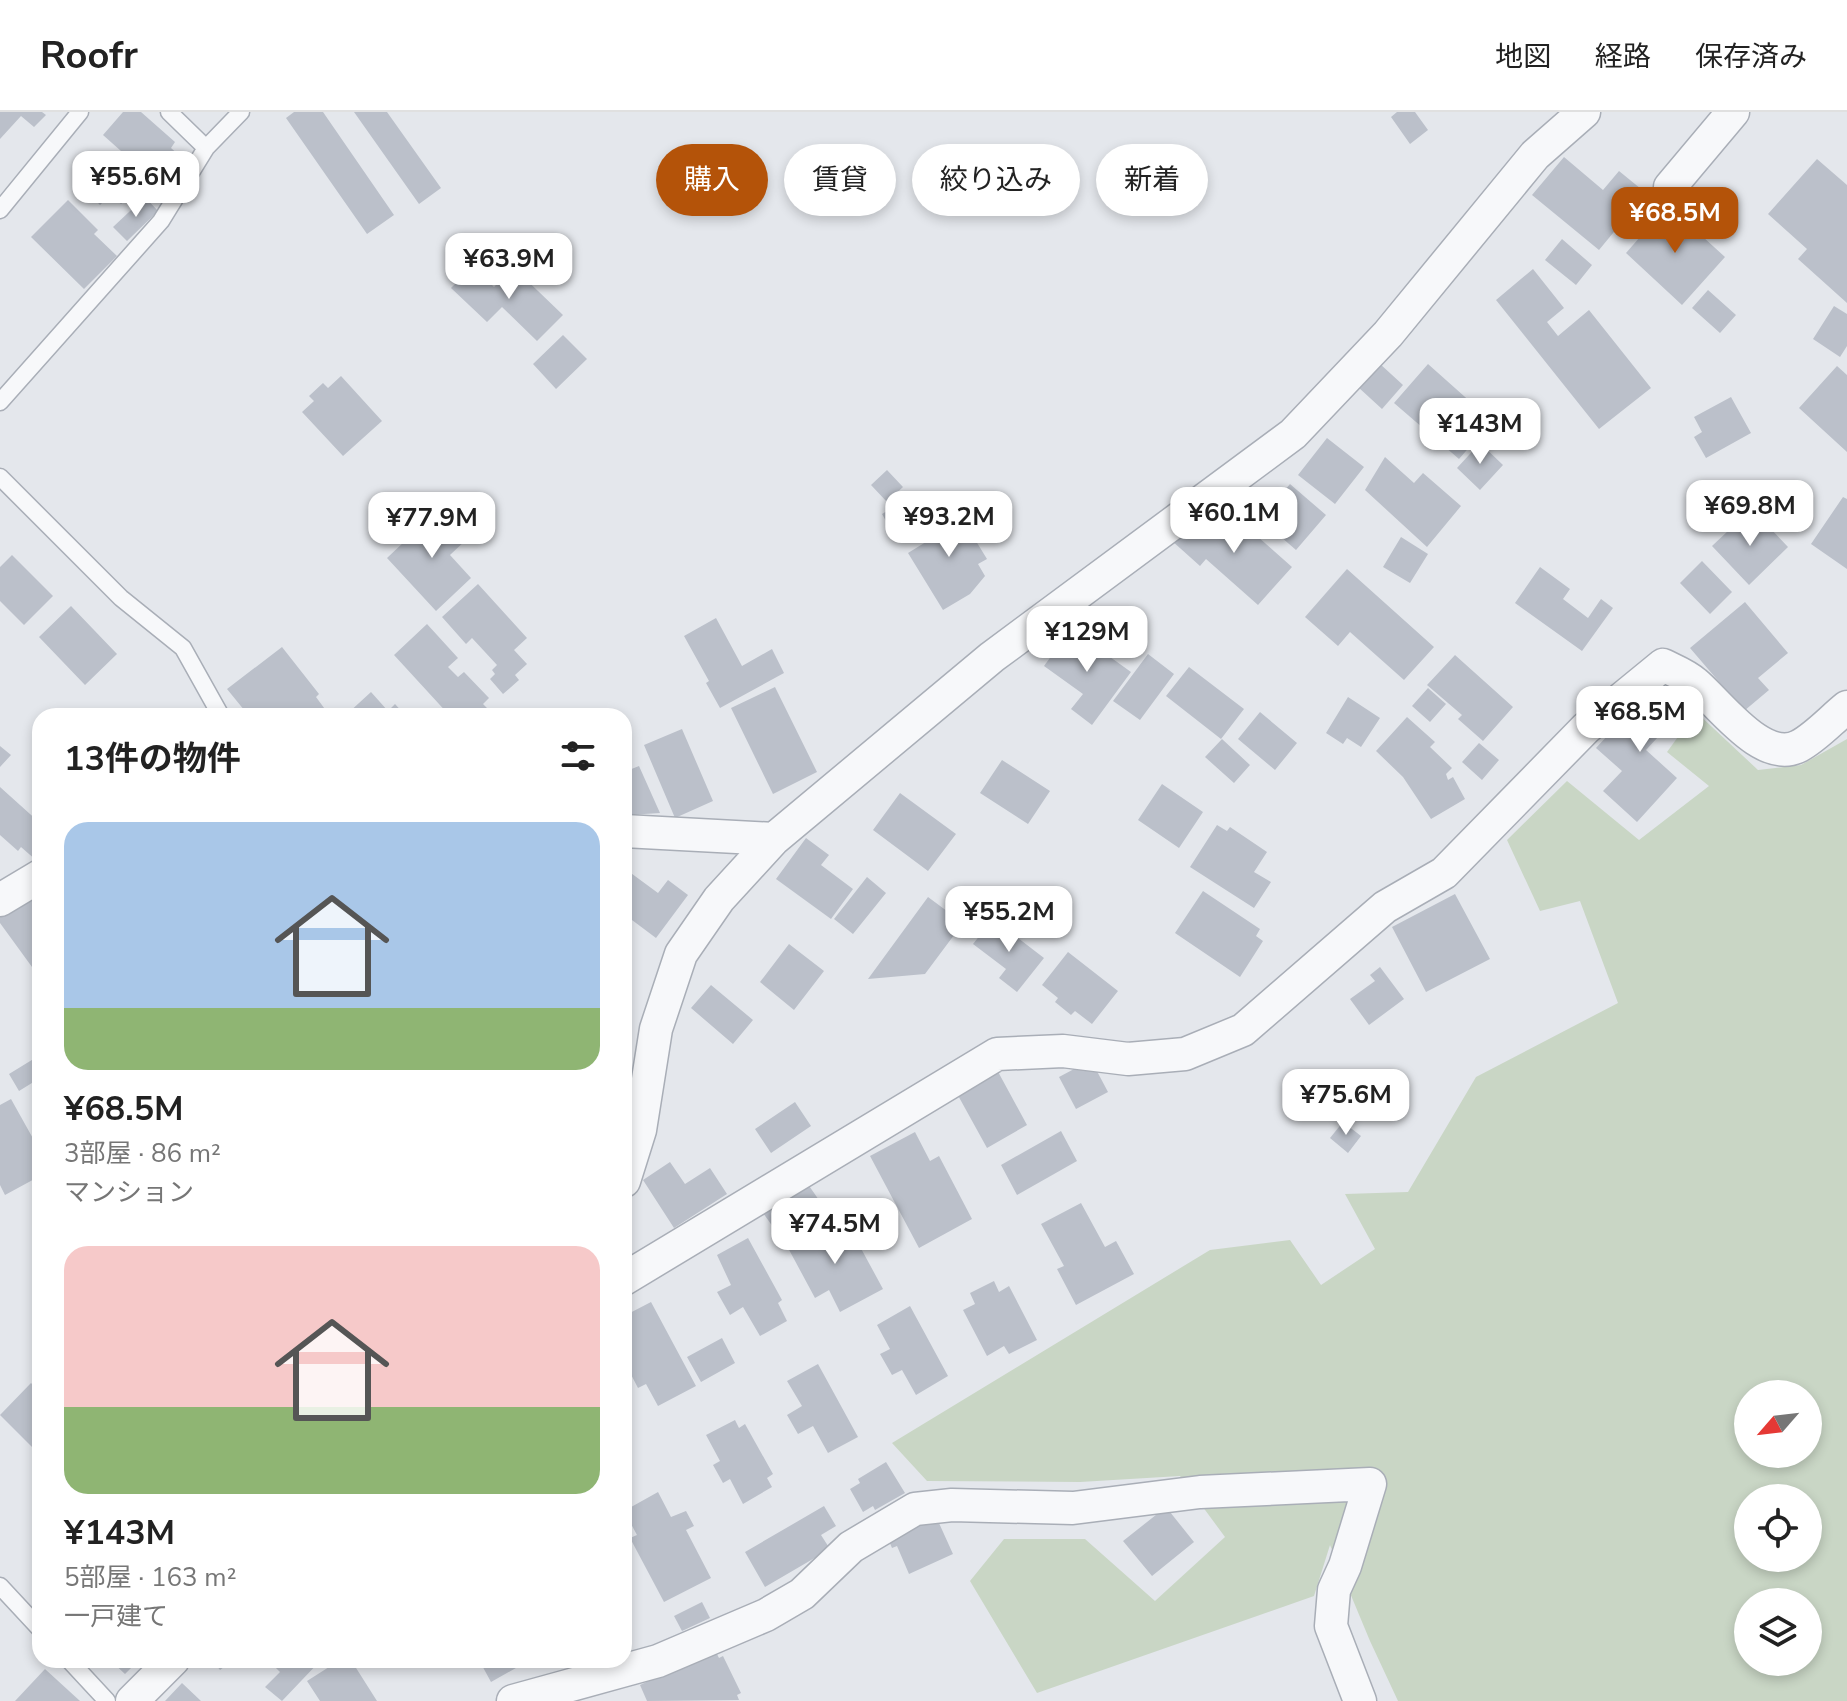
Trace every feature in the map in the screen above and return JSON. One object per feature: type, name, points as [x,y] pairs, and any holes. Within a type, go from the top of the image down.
[{"type":"street","points":[[632,1156],[640,1130],[637,1064],[656,1029],[681,954],[719,899],[774,839],[992,657],[1293,434],[1388,334],[1535,155],[1584,112]]},
{"type":"street","points":[[1670,187],[1733,112]]},
{"type":"street","points":[[632,1274],[997,1054],[1063,1051],[1128,1059],[1185,1054],[1243,1030],[1385,907],[1444,873],[1586,728],[1663,665],[1692,680],[1758,742],[1771,749],[1798,746],[1847,707]]},
{"type":"street","points":[[632,831],[774,839]]},
{"type":"street","points":[[0,900],[32,881]]},
{"type":"street","points":[[513,1701],[658,1661],[766,1615],[802,1594],[851,1547],[915,1509],[952,1505],[1073,1508],[1200,1492],[1370,1484],[1345,1566],[1334,1590],[1331,1626],[1360,1701]]},
{"type":"street","points":[[132,1701],[165,1668]]},
{"type":"lane","points":[[0,210],[80,112]]},
{"type":"lane","points":[[169,112],[206,148]]},
{"type":"lane","points":[[0,402],[161,221],[206,148],[241,112]]},
{"type":"lane","points":[[0,477],[121,598],[183,648],[217,708]]},
{"type":"lane","points":[[0,1586],[32,1620]]},
{"type":"lane","points":[[76,1668],[107,1701]]},
{"type":"green space","points":[[1696,712],[1758,770],[1801,765],[1847,739],[1847,1701],[1398,1701],[1330,1545],[1314,1596],[1037,1693],[970,1581],[1004,1539],[1085,1539],[1155,1601],[1225,1537],[1180,1476],[1080,1482],[927,1481],[892,1443],[1210,1250],[1290,1240],[1321,1285],[1375,1249],[1345,1194],[1408,1192],[1476,1077],[1618,1003],[1580,901],[1540,911],[1507,840],[1567,781],[1639,840],[1709,786],[1667,752]]},
{"type":"building","points":[[0,112],[42,112],[46,115],[34,127],[21,116],[0,139]]},
{"type":"building","points":[[123,112],[141,112],[175,142],[171,148],[180,156],[157,183],[103,135]]},
{"type":"building","points":[[294,112],[323,112],[394,215],[367,234],[286,118]]},
{"type":"building","points":[[354,112],[387,112],[441,188],[419,204]]},
{"type":"building","points":[[1397,112],[1415,112],[1428,130],[1410,144],[1391,117]]},
{"type":"building","points":[[105,154],[137,189],[121,204],[111,194],[100,205],[77,181]]},
{"type":"building","points":[[1564,157],[1603,190],[1619,171],[1646,193],[1599,250],[1532,195]]},
{"type":"building","points":[[1817,159],[1847,185],[1847,303],[1798,259],[1807,249],[1768,214]]},
{"type":"building","points":[[145,197],[158,211],[127,241],[113,227]]},
{"type":"building","points":[[68,200],[98,230],[94,234],[117,256],[84,289],[31,237]]},
{"type":"building","points":[[1668,205],[1725,257],[1682,305],[1626,253]]},
{"type":"building","points":[[1562,239],[1592,265],[1576,285],[1545,260]]},
{"type":"building","points":[[473,266],[494,287],[513,267],[563,315],[537,341],[502,307],[487,322],[451,288]]},
{"type":"building","points":[[1533,269],[1564,308],[1547,322],[1558,336],[1589,310],[1651,388],[1599,429],[1496,300]]},
{"type":"building","points":[[1708,290],[1736,315],[1720,333],[1692,308]]},
{"type":"building","points":[[1834,306],[1847,314],[1847,346],[1840,357],[1813,339]]},
{"type":"building","points":[[563,335],[587,359],[556,389],[533,364]]},
{"type":"building","points":[[1379,363],[1403,385],[1382,409],[1358,387]]},
{"type":"building","points":[[1428,364],[1492,421],[1459,459],[1394,403]]},
{"type":"building","points":[[1837,366],[1847,375],[1847,452],[1799,408]]},
{"type":"building","points":[[341,376],[382,421],[343,456],[302,412],[314,401],[309,396],[323,383],[328,388]]},
{"type":"building","points":[[1731,397],[1751,433],[1706,458],[1694,437],[1702,432],[1694,417]]},
{"type":"building","points":[[1327,438],[1364,467],[1335,504],[1298,475]]},
{"type":"building","points":[[1480,443],[1503,465],[1480,490],[1457,468]]},
{"type":"building","points":[[1385,457],[1414,483],[1423,473],[1461,506],[1427,547],[1365,490]]},
{"type":"building","points":[[887,470],[903,487],[887,502],[871,485]]},
{"type":"building","points":[[1290,484],[1326,515],[1296,550],[1260,519]]},
{"type":"building","points":[[916,494],[924,509],[890,528],[882,514]]},
{"type":"building","points":[[1843,497],[1847,499],[1847,569],[1811,544]]},
{"type":"building","points":[[949,505],[959,522],[963,520],[987,559],[978,564],[985,576],[970,594],[943,610],[908,553],[934,537],[924,520]]},
{"type":"building","points":[[440,508],[467,539],[450,555],[471,578],[436,611],[387,558]]},
{"type":"building","points":[[1211,513],[1232,531],[1241,522],[1292,567],[1258,605],[1206,559],[1200,566],[1171,540],[1189,519],[1198,527]]},
{"type":"building","points":[[1746,514],[1762,530],[1767,525],[1788,547],[1749,585],[1712,546]]},
{"type":"building","points":[[1401,537],[1428,554],[1410,583],[1383,567]]},
{"type":"building","points":[[12,555],[53,596],[24,625],[0,601],[0,567]]},
{"type":"building","points":[[1702,561],[1732,592],[1710,614],[1680,583]]},
{"type":"building","points":[[1540,567],[1570,589],[1563,599],[1588,618],[1601,599],[1613,608],[1582,651],[1515,603]]},
{"type":"building","points":[[1347,569],[1434,647],[1404,680],[1350,632],[1338,646],[1305,617]]},
{"type":"building","points":[[478,584],[527,638],[514,650],[527,664],[515,675],[519,680],[503,694],[490,679],[497,665],[472,638],[466,644],[442,617]]},
{"type":"building","points":[[1745,602],[1788,653],[1758,678],[1769,690],[1744,711],[1690,648]]},
{"type":"building","points":[[71,606],[117,654],[85,685],[39,637]]},
{"type":"building","points":[[716,618],[742,666],[772,649],[784,673],[720,708],[684,636]]},
{"type":"building","points":[[427,624],[458,658],[448,667],[458,677],[464,672],[489,698],[483,704],[487,708],[443,708],[394,655]]},
{"type":"building","points":[[1071,629],[1131,672],[1092,725],[1071,709],[1083,694],[1044,666]]},
{"type":"building","points":[[282,647],[319,694],[316,697],[324,708],[242,708],[227,689]]},
{"type":"building","points":[[1148,654],[1174,674],[1140,720],[1113,701]]},
{"type":"building","points":[[1455,655],[1513,707],[1483,741],[1458,719],[1462,715],[1427,685]]},
{"type":"building","points":[[1189,667],[1244,709],[1221,739],[1166,696]]},
{"type":"building","points":[[1654,685],[1682,711],[1646,750],[1677,778],[1637,822],[1603,791],[1622,771],[1596,748]]},
{"type":"building","points":[[775,687],[817,772],[773,794],[731,708]]},
{"type":"building","points":[[1428,688],[1446,704],[1430,722],[1412,706]]},
{"type":"building","points":[[371,692],[385,708],[354,708]]},
{"type":"building","points":[[1348,697],[1380,718],[1361,747],[1347,738],[1343,744],[1326,733]]},
{"type":"building","points":[[1260,712],[1297,743],[1275,770],[1238,739]]},
{"type":"building","points":[[1407,717],[1435,742],[1430,747],[1452,768],[1446,774],[1448,780],[1453,777],[1465,799],[1431,819],[1403,777],[1376,751]]},
{"type":"building","points":[[682,729],[713,801],[675,818],[644,745]]},
{"type":"building","points":[[1222,739],[1250,765],[1234,783],[1205,757]]},
{"type":"building","points":[[1479,743],[1499,760],[1482,780],[1462,762]]},
{"type":"building","points":[[0,746],[11,755],[0,767]]},
{"type":"building","points":[[1002,760],[1050,791],[1028,824],[980,793]]},
{"type":"building","points":[[639,766],[660,813],[632,815],[632,769]]},
{"type":"building","points":[[1162,784],[1203,812],[1179,848],[1138,820]]},
{"type":"building","points":[[0,787],[32,816],[32,857],[21,847],[18,851],[0,835]]},
{"type":"building","points":[[900,793],[956,834],[928,871],[873,830]]},
{"type":"building","points":[[1217,825],[1227,831],[1230,827],[1267,852],[1254,872],[1271,882],[1254,908],[1190,867]]},
{"type":"building","points":[[806,838],[829,855],[821,865],[853,889],[831,919],[776,879]]},
{"type":"building","points":[[632,874],[658,893],[668,880],[688,895],[656,938],[632,920]]},
{"type":"building","points":[[867,877],[886,893],[853,934],[834,919]]},
{"type":"building","points":[[1203,891],[1260,929],[1256,936],[1263,941],[1240,977],[1175,933]]},
{"type":"building","points":[[29,892],[32,896],[32,967],[0,923],[0,914]]},
{"type":"building","points":[[1455,894],[1490,959],[1426,992],[1392,927]]},
{"type":"building","points":[[928,897],[963,923],[925,974],[868,979]]},
{"type":"building","points":[[993,919],[1044,958],[1017,992],[999,978],[1006,969],[973,944]]},
{"type":"building","points":[[789,944],[824,971],[794,1010],[760,982]]},
{"type":"building","points":[[1068,952],[1118,991],[1092,1024],[1075,1011],[1071,1015],[1055,1002],[1058,998],[1042,985]]},
{"type":"building","points":[[1380,967],[1404,999],[1369,1025],[1350,999],[1375,981],[1370,975]]},
{"type":"building","points":[[711,985],[753,1020],[733,1044],[691,1008]]},
{"type":"building","points":[[32,1060],[32,1083],[19,1091],[9,1074]]},
{"type":"building","points":[[1091,1060],[1108,1092],[1076,1109],[1059,1077]]},
{"type":"building","points":[[996,1068],[1027,1125],[987,1148],[955,1090]]},
{"type":"building","points":[[11,1099],[32,1137],[32,1180],[5,1195],[0,1185],[0,1105]]},
{"type":"building","points":[[795,1102],[811,1126],[771,1153],[755,1129]]},
{"type":"building","points":[[1343,1122],[1361,1136],[1348,1153],[1330,1138]]},
{"type":"building","points":[[1061,1131],[1077,1161],[1017,1195],[1001,1165]]},
{"type":"building","points":[[915,1132],[930,1161],[939,1156],[972,1219],[919,1248],[870,1156]]},
{"type":"building","points":[[670,1162],[685,1184],[710,1168],[727,1194],[674,1228],[643,1180]]},
{"type":"building","points":[[805,1180],[821,1203],[778,1234],[761,1210]]},
{"type":"building","points":[[1081,1203],[1105,1247],[1116,1241],[1134,1274],[1076,1305],[1057,1269],[1064,1266],[1041,1224]]},
{"type":"building","points":[[836,1220],[844,1234],[851,1230],[883,1289],[840,1312],[829,1290],[815,1298],[787,1246]]},
{"type":"building","points":[[748,1238],[782,1300],[778,1303],[787,1321],[760,1336],[743,1307],[730,1315],[717,1292],[731,1285],[717,1255]]},
{"type":"building","points":[[994,1281],[999,1292],[1009,1286],[1037,1340],[1009,1354],[1004,1346],[987,1356],[963,1310],[975,1304],[970,1293]]},
{"type":"building","points":[[651,1302],[696,1386],[658,1406],[646,1384],[638,1388],[632,1376],[632,1312]]},
{"type":"building","points":[[910,1306],[948,1376],[916,1395],[902,1370],[892,1375],[880,1354],[890,1349],[877,1325]]},
{"type":"building","points":[[722,1338],[735,1363],[701,1382],[687,1357]]},
{"type":"building","points":[[818,1364],[858,1437],[828,1453],[813,1426],[798,1434],[787,1415],[802,1406],[787,1381]]},
{"type":"building","points":[[31,1383],[32,1447],[0,1415]]},
{"type":"building","points":[[735,1420],[739,1428],[745,1424],[773,1474],[767,1478],[772,1487],[743,1504],[730,1479],[723,1483],[713,1465],[720,1461],[706,1435]]},
{"type":"building","points":[[886,1462],[905,1493],[875,1510],[873,1506],[863,1512],[850,1489],[860,1483],[858,1479]]},
{"type":"building","points":[[658,1492],[671,1517],[686,1511],[694,1526],[686,1530],[711,1578],[664,1602],[632,1542],[632,1537],[637,1535],[632,1526],[632,1507]]},
{"type":"building","points":[[824,1506],[836,1526],[821,1535],[830,1549],[765,1587],[745,1552]]},
{"type":"building","points":[[1166,1507],[1194,1542],[1152,1576],[1123,1541]]},
{"type":"building","points":[[934,1512],[953,1554],[909,1574],[897,1546],[892,1548],[886,1534]]},
{"type":"building","points":[[702,1602],[710,1618],[682,1631],[674,1616]]},
{"type":"building","points":[[712,1644],[719,1658],[723,1656],[741,1693],[737,1695],[739,1700],[647,1701],[640,1685],[670,1671]]},
{"type":"building","points":[[276,1668],[313,1668],[282,1701],[265,1687],[280,1672]]},
{"type":"building","points":[[327,1668],[356,1668],[377,1701],[320,1701],[307,1681]]},
{"type":"building","points":[[483,1668],[516,1668],[491,1682]]},
{"type":"building","points":[[45,1669],[80,1701],[15,1701]]},
{"type":"building","points":[[182,1683],[201,1701],[165,1701]]}]
